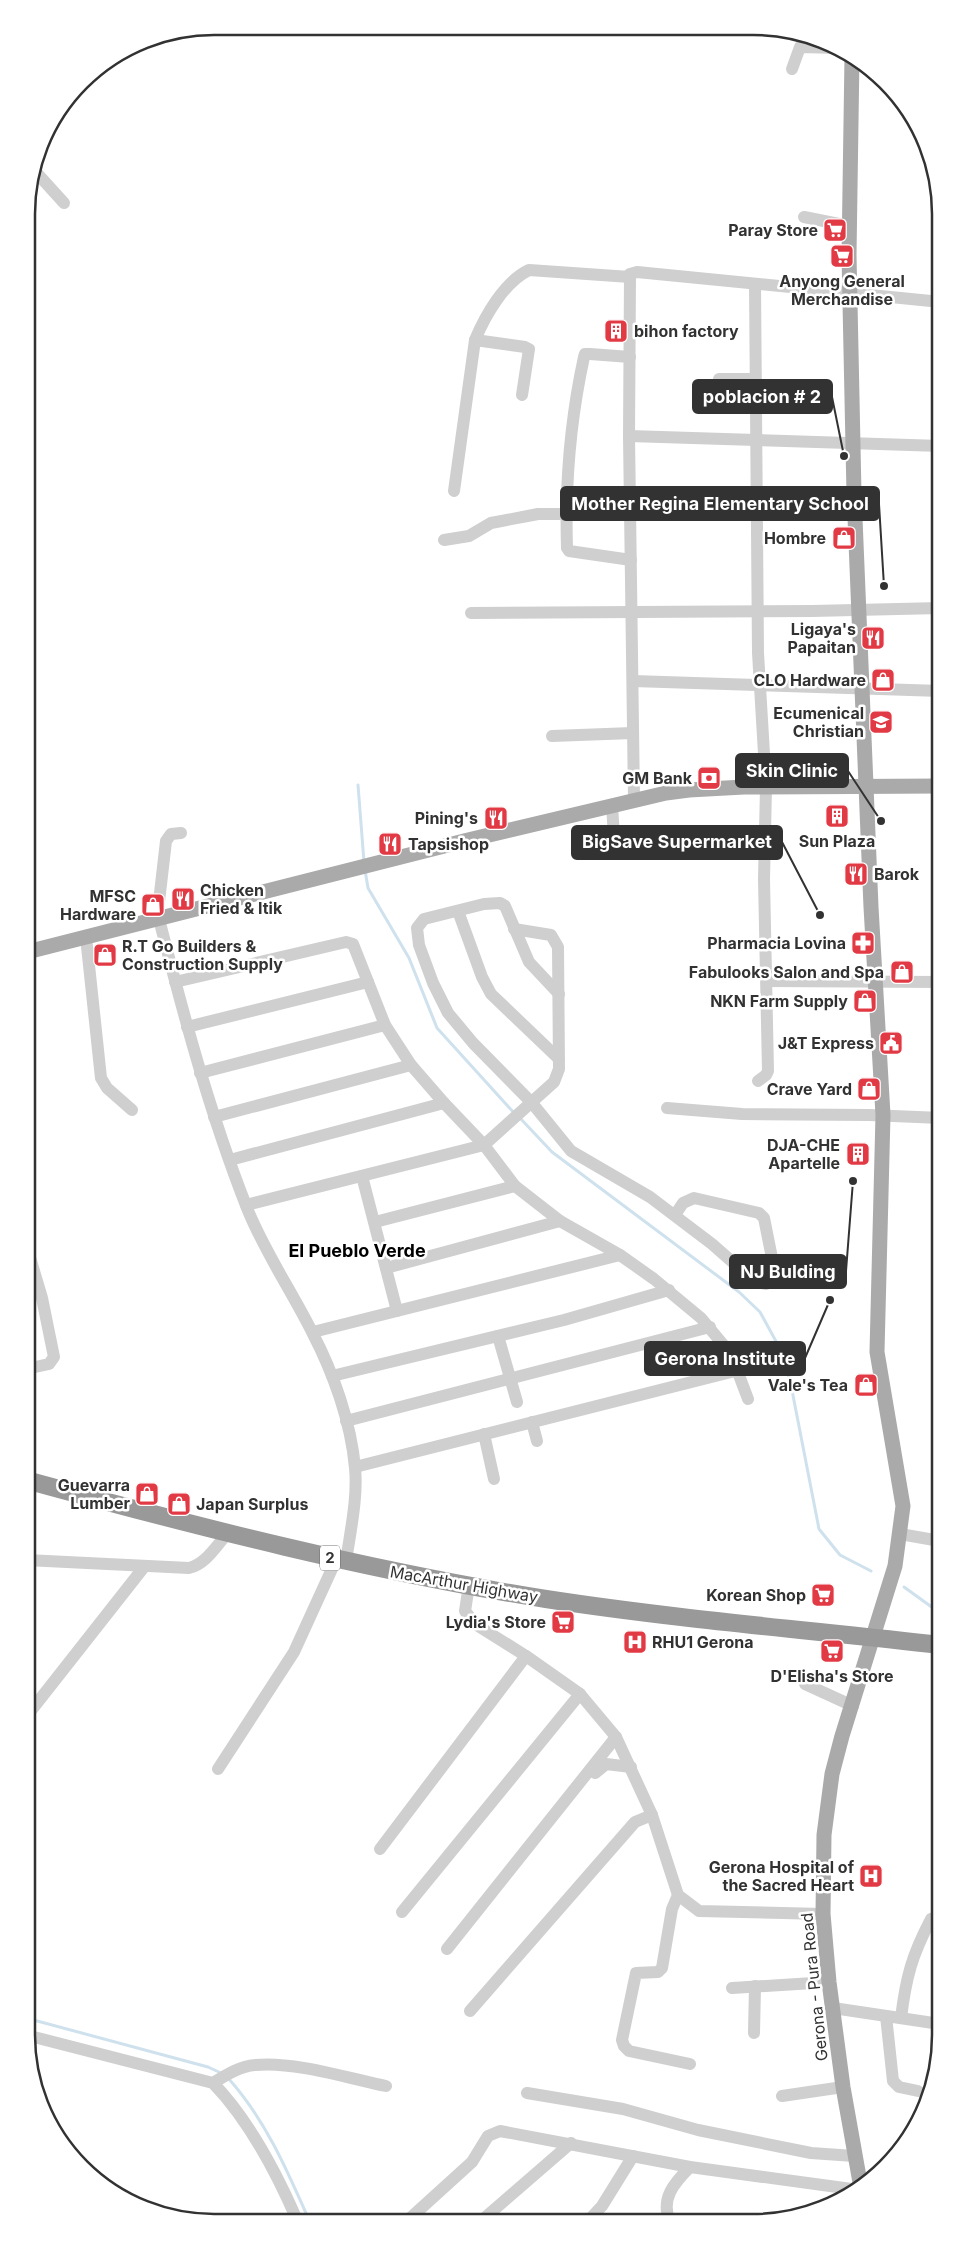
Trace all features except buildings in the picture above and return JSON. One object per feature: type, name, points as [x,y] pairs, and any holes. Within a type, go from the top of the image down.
[{"type":"highway","name":"MacArthur Highway","points":[[35,1482],[228,1534],[341,1561],[469,1585],[599,1606],[932,1644]]},
{"type":"main road","name":"Gerona - Pura Road","points":[[852,65],[849,294],[853,442],[858,608],[864,690],[862,714],[883,1115],[877,1352],[903,1506],[900,1534],[888,1593],[871,1638],[832,1774],[825,1814],[823,1914],[829,1982],[858,2180]]},
{"type":"main road","points":[[35,950],[634,800],[689,790],[866,785],[932,786]]},
{"type":"street","points":[[792,70],[800,46],[815,47]]},
{"type":"street","points":[[39,175],[64,203]]},
{"type":"street","points":[[804,218],[849,226]]},
{"type":"street","points":[[454,491],[474,340],[484,319],[506,289],[529,270],[630,277],[637,272],[932,301]]},
{"type":"street","points":[[630,277],[634,800]]},
{"type":"street","points":[[755,284],[755,442],[759,684],[766,787],[764,879],[768,981],[768,1071],[758,1081]]},
{"type":"street","points":[[474,340],[529,349],[522,395]]},
{"type":"street","points":[[630,357],[590,354],[586,354],[584,357],[568,446],[566,548],[569,551],[631,560]]},
{"type":"street","points":[[719,379],[755,379]]},
{"type":"street","points":[[630,436],[755,442],[853,442],[932,446]]},
{"type":"street","points":[[444,540],[469,536],[491,523],[538,514],[566,514]]},
{"type":"street","points":[[471,613],[932,608]]},
{"type":"street","points":[[633,680],[864,690],[932,691]]},
{"type":"street","points":[[552,736],[633,733]]},
{"type":"street","points":[[612,805],[615,853]]},
{"type":"street","points":[[180,833],[171,834],[166,841],[158,919],[187,1027],[214,1117],[246,1205],[275,1265],[313,1332],[332,1376],[346,1421],[356,1482],[341,1561],[294,1652],[218,1769]]},
{"type":"street","points":[[559,994],[529,962],[505,906],[500,902],[424,919],[417,928],[419,945],[433,984],[448,1013],[463,1033],[528,1106],[571,1151],[637,1188],[675,1215],[754,1281],[766,1284],[772,1280],[774,1268],[764,1218],[759,1213],[694,1198],[685,1201],[675,1215]]},
{"type":"street","points":[[458,911],[482,977],[491,994],[559,1059]]},
{"type":"street","points":[[246,1205],[484,1145],[556,1079],[559,1069],[558,947],[555,940],[547,934],[514,929]]},
{"type":"street","points":[[86,937],[101,1078],[107,1088],[132,1110]]},
{"type":"street","points":[[175,982],[350,942],[353,944],[385,1025],[411,1065],[444,1104],[484,1145],[515,1186],[560,1221],[620,1255],[669,1290],[710,1327],[724,1344],[739,1370],[748,1399]]},
{"type":"street","points":[[768,981],[932,982]]},
{"type":"street","points":[[187,1027],[368,982]]},
{"type":"street","points":[[200,1073],[385,1025]]},
{"type":"street","points":[[214,1117],[411,1065]]},
{"type":"street","points":[[230,1160],[444,1104]]},
{"type":"street","points":[[667,1108],[742,1114],[883,1115],[932,1118]]},
{"type":"street","points":[[362,1176],[397,1311]]},
{"type":"street","points":[[374,1222],[515,1186]]},
{"type":"street","points":[[386,1268],[560,1221]]},
{"type":"street","points":[[313,1332],[620,1255]]},
{"type":"street","points":[[35,1274],[42,1298],[54,1357],[49,1364],[35,1367]]},
{"type":"street","points":[[332,1376],[498,1336],[669,1290]]},
{"type":"street","points":[[346,1421],[511,1380],[710,1327]]},
{"type":"street","points":[[498,1336],[517,1402]]},
{"type":"street","points":[[355,1467],[739,1370]]},
{"type":"street","points":[[532,1422],[537,1441]]},
{"type":"street","points":[[484,1434],[494,1480]]},
{"type":"street","points":[[35,1561],[144,1568],[189,1568],[197,1566],[228,1534]]},
{"type":"street","points":[[900,1534],[932,1540]]},
{"type":"street","points":[[35,1706],[144,1568]]},
{"type":"street","points":[[469,1585],[465,1611],[475,1624],[526,1656],[580,1694],[616,1737],[652,1815],[678,1895],[699,1912],[823,1914]]},
{"type":"street","points":[[380,1849],[526,1656]]},
{"type":"street","points":[[806,1684],[852,1706]]},
{"type":"street","points":[[402,1912],[580,1694]]},
{"type":"street","points":[[447,1949],[616,1737]]},
{"type":"street","points":[[582,1781],[606,1764],[631,1767]]},
{"type":"street","points":[[470,2011],[635,1822],[652,1815]]},
{"type":"street","points":[[678,1895],[672,1909],[662,1968],[658,1972],[636,1973],[622,2040],[629,2051],[690,2064]]},
{"type":"street","points":[[901,2018],[910,1965],[917,1945],[932,1919]]},
{"type":"street","points":[[732,1988],[829,1982]]},
{"type":"street","points":[[754,2033],[755,1986]]},
{"type":"street","points":[[833,2008],[932,2023]]},
{"type":"street","points":[[886,2016],[893,2081],[900,2087],[918,2091]]},
{"type":"street","points":[[35,2037],[213,2083],[231,2104],[268,2160],[294,2214]]},
{"type":"street","points":[[213,2083],[235,2070],[255,2064],[315,2071],[386,2086]]},
{"type":"street","points":[[782,2096],[843,2086]]},
{"type":"street","points":[[527,2093],[623,2109],[698,2130],[810,2153],[854,2156]]},
{"type":"street","points":[[415,2214],[472,2162],[483,2143],[494,2132],[516,2132],[690,2167],[847,2187]]},
{"type":"street","points":[[489,2214],[571,2143]]},
{"type":"street","points":[[594,2214],[602,2206],[633,2156]]},
{"type":"street","points":[[666,2214],[666,2202],[670,2190],[690,2167]]},
{"type":"waterway","points":[[358,785],[364,862]]},
{"type":"waterway","points":[[365,870],[368,888],[409,958],[437,1028],[515,1114]]},
{"type":"waterway","points":[[520,1118],[552,1152],[739,1292],[760,1312],[778,1345],[790,1380],[819,1529],[840,1555],[871,1571]]},
{"type":"waterway","points":[[904,1587],[932,1607]]},
{"type":"waterway","points":[[35,2020],[208,2067],[221,2073]]},
{"type":"waterway","points":[[228,2078],[253,2110],[264,2128],[306,2214]]},
{"type":"place","name":"Paray Store","points":[[835,230]]},
{"type":"place","name":"Anyong General Merchandise","points":[[842,256]]},
{"type":"place","name":"bihon factory","points":[[616,331]]},
{"type":"place","name":"poblacion # 2","points":[[844,456]]},
{"type":"place","name":"Hombre","points":[[844,538]]},
{"type":"place","name":"Mother Regina Elementary School","points":[[884,586]]},
{"type":"place","name":"Ligaya's Papaitan","points":[[873,638]]},
{"type":"place","name":"CLO Hardware","points":[[883,680]]},
{"type":"place","name":"Ecumenical Christian","points":[[881,722]]},
{"type":"place","name":"GM Bank","points":[[709,778]]},
{"type":"place","name":"Sun Plaza","points":[[837,816]]},
{"type":"place","name":"Pining's","points":[[496,818]]},
{"type":"place","name":"Skin Clinic","points":[[881,821]]},
{"type":"place","name":"Tapsishop","points":[[390,844]]},
{"type":"place","name":"Barok","points":[[856,874]]},
{"type":"place","name":"Chicken Fried & Itik","points":[[183,899]]},
{"type":"place","name":"MFSC Hardware","points":[[153,905]]},
{"type":"place","name":"BigSave Supermarket","points":[[820,915]]},
{"type":"place","name":"Pharmacia Lovina","points":[[863,943]]},
{"type":"place","name":"R.T Go Builders & Construction Supply","points":[[105,955]]},
{"type":"place","name":"Fabulooks Salon and Spa","points":[[902,972]]},
{"type":"place","name":"NKN Farm Supply","points":[[865,1001]]},
{"type":"place","name":"J&T Express","points":[[891,1043]]},
{"type":"place","name":"Crave Yard","points":[[869,1089]]},
{"type":"place","name":"DJA-CHE Apartelle","points":[[858,1154]]},
{"type":"place","name":"NJ Bulding","points":[[853,1181]]},
{"type":"place","name":"Gerona Institute","points":[[830,1300]]},
{"type":"place","name":"Vale's Tea","points":[[866,1385]]},
{"type":"place","name":"Guevarra Lumber","points":[[147,1494]]},
{"type":"place","name":"Japan Surplus","points":[[179,1504]]},
{"type":"place","name":"Korean Shop","points":[[823,1595]]},
{"type":"place","name":"Lydia's Store","points":[[563,1622]]},
{"type":"place","name":"RHU1 Gerona","points":[[635,1642]]},
{"type":"place","name":"D'Elisha's Store","points":[[832,1651]]},
{"type":"place","name":"Gerona Hospital of the Sacred Heart","points":[[871,1876]]},
{"type":"district","name":"El Pueblo Verde","points":[[357,1251]]}]
